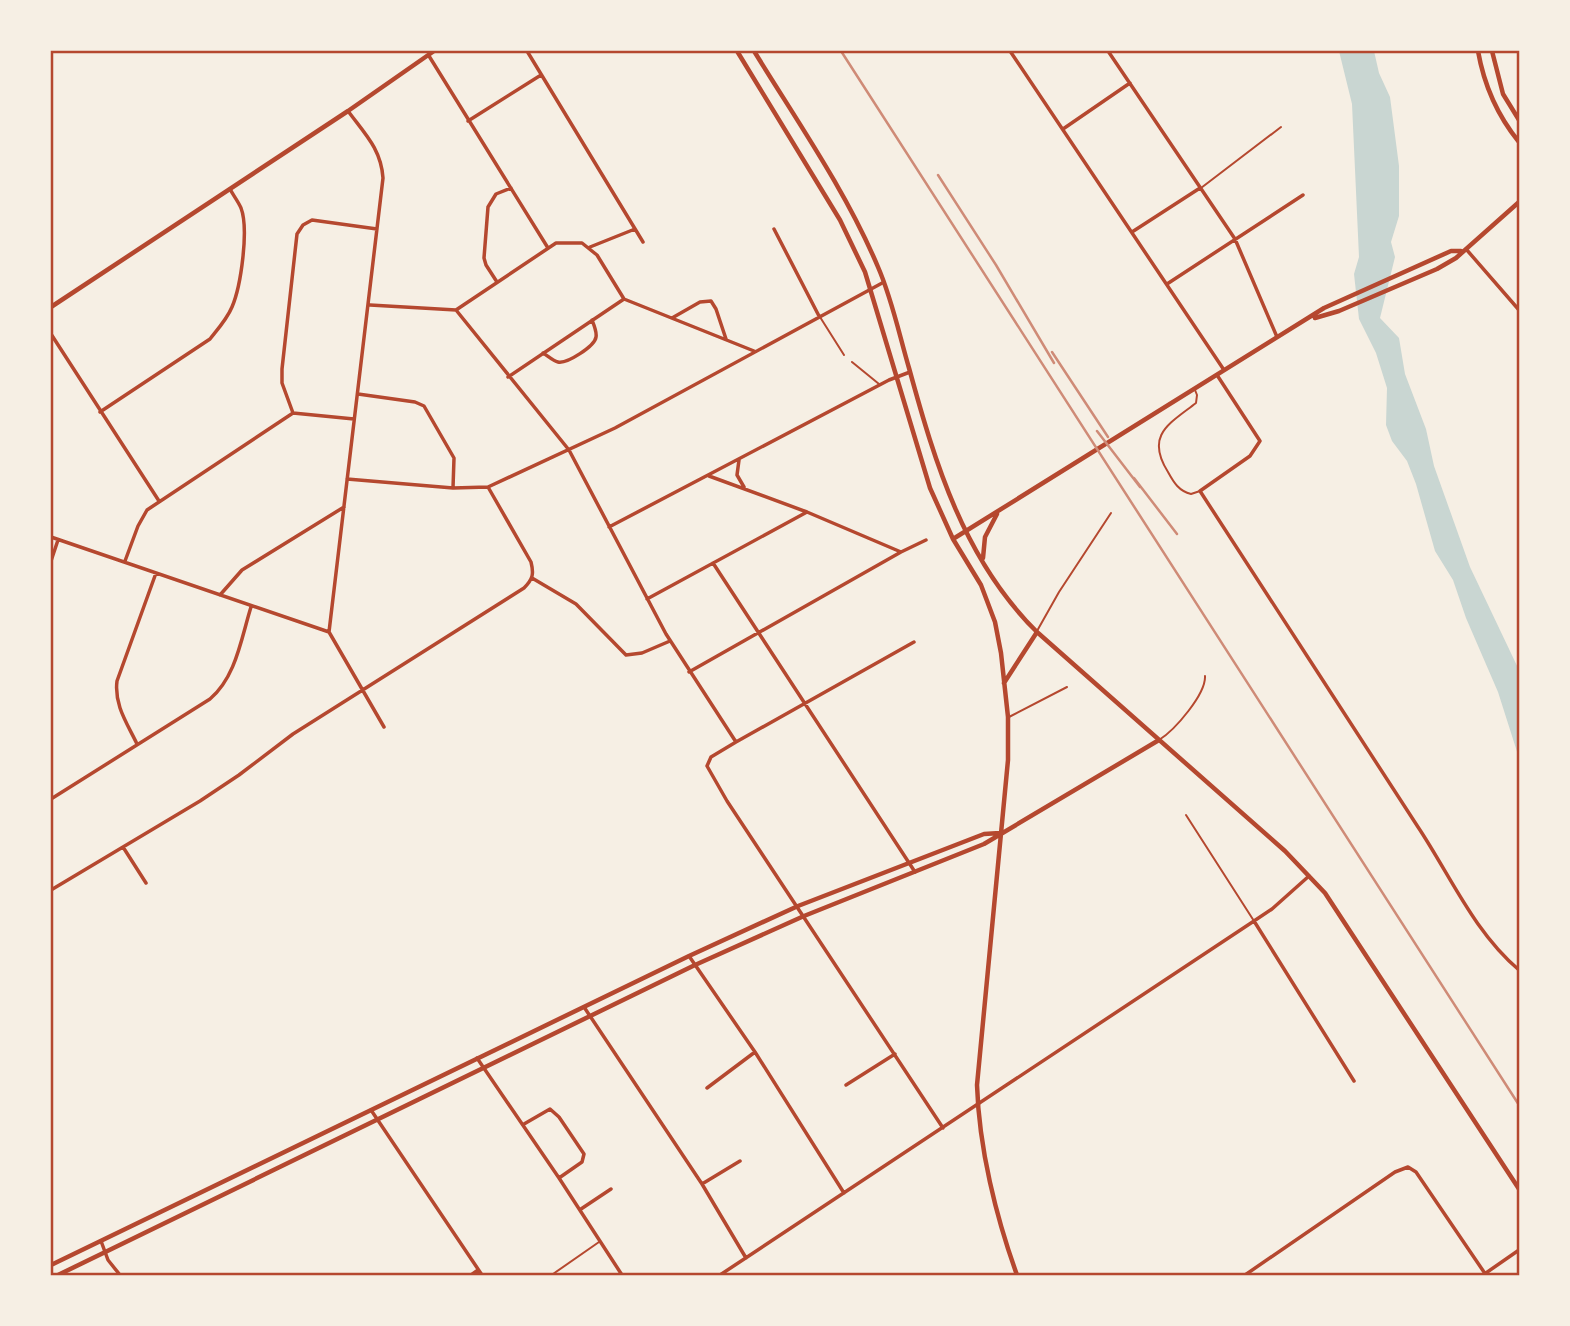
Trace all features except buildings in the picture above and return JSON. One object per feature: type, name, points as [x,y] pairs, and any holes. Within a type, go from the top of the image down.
[{"type":"main road","points":[[51,307],[434,51]]},
{"type":"main road","points":[[737,51],[853,243],[872,288],[930,488],[953,540],[981,585],[999,640],[1008,718],[1007,772],[978,1075],[978,1105],[1002,1233],[1017,1275]]},
{"type":"main road","points":[[754,51],[853,215],[884,282],[933,455],[950,502],[1008,601],[1037,632],[1309,876],[1357,939],[1519,1189]]},
{"type":"main road","points":[[1478,51],[1495,104],[1519,142]]},
{"type":"main road","points":[[1492,51],[1503,94],[1519,120]]},
{"type":"main road","points":[[1311,318],[1339,311],[1452,261],[1519,202]]},
{"type":"main road","points":[[953,540],[1336,302],[1451,251],[1463,250]]},
{"type":"main road","points":[[983,560],[986,533],[998,514]]},
{"type":"main road","points":[[1004,684],[1037,632]]},
{"type":"main road","points":[[58,1275],[695,965],[804,916],[984,844],[1158,740]]},
{"type":"main road","points":[[51,1265],[584,1006],[798,906],[984,834],[1001,833]]},
{"type":"street","points":[[527,51],[643,242]]},
{"type":"street","points":[[1010,51],[1224,370]]},
{"type":"street","points":[[1108,51],[1235,239],[1277,337]]},
{"type":"street","points":[[429,56],[548,248]]},
{"type":"street","points":[[468,121],[541,75]]},
{"type":"street","points":[[1063,129],[1130,83]]},
{"type":"street","points":[[348,111],[376,149],[382,162],[383,178],[329,632],[384,727]]},
{"type":"street","points":[[496,282],[484,258],[488,207],[496,194],[511,188]]},
{"type":"street","points":[[1132,232],[1200,188]]},
{"type":"street","points":[[100,412],[210,339],[223,322],[237,289],[245,223],[241,206],[230,189]]},
{"type":"street","points":[[1167,284],[1303,195]]},
{"type":"street","points":[[293,413],[282,383],[297,234],[303,225],[312,220],[377,229]]},
{"type":"street","points":[[590,247],[635,229]]},
{"type":"street","points":[[774,229],[819,316]]},
{"type":"street","points":[[369,304],[456,310],[556,243],[582,243],[590,247],[624,299],[754,351]]},
{"type":"street","points":[[1463,250],[1519,310]]},
{"type":"street","points":[[348,479],[453,488],[488,487],[615,428],[884,282]]},
{"type":"street","points":[[508,377],[624,299]]},
{"type":"street","points":[[672,318],[700,302],[711,301],[726,339]]},
{"type":"street","points":[[456,310],[569,450],[670,641],[736,742]]},
{"type":"street","points":[[543,353],[555,361],[568,362],[594,342],[597,334],[592,320]]},
{"type":"street","points":[[51,334],[159,501]]},
{"type":"street","points":[[610,527],[880,385],[910,372]]},
{"type":"street","points":[[1217,375],[1260,441],[1250,456],[1200,491],[1430,844],[1478,924],[1494,947],[1519,970]]},
{"type":"street","points":[[358,394],[415,402],[424,406],[454,458],[453,488]]},
{"type":"street","points":[[125,561],[138,526],[148,510],[293,413],[354,419]]},
{"type":"street","points":[[739,460],[737,475],[745,489]]},
{"type":"street","points":[[709,475],[807,512],[901,552]]},
{"type":"street","points":[[51,890],[200,800],[239,775],[293,734],[524,588],[532,578],[531,562],[488,487]]},
{"type":"street","points":[[220,595],[242,570],[344,507]]},
{"type":"street","points":[[647,599],[807,512]]},
{"type":"street","points":[[51,537],[329,632]]},
{"type":"street","points":[[51,561],[58,540]]},
{"type":"street","points":[[689,672],[926,540]]},
{"type":"street","points":[[713,563],[915,873]]},
{"type":"street","points":[[137,744],[118,704],[117,681],[156,573]]},
{"type":"street","points":[[532,578],[576,604],[626,655],[642,653],[670,641]]},
{"type":"street","points":[[51,799],[220,691],[231,671],[251,607]]},
{"type":"street","points":[[914,642],[711,757],[707,770],[943,1128]]},
{"type":"street","points":[[122,846],[146,883]]},
{"type":"street","points":[[720,1275],[1254,922],[1309,876]]},
{"type":"street","points":[[1254,922],[1354,1081]]},
{"type":"street","points":[[689,956],[755,1052],[844,1193]]},
{"type":"street","points":[[584,1006],[702,1184],[746,1258]]},
{"type":"street","points":[[707,1088],[755,1052]]},
{"type":"street","points":[[846,1085],[895,1054]]},
{"type":"street","points":[[477,1058],[622,1275]]},
{"type":"street","points":[[523,1125],[550,1109],[572,1135],[584,1158],[559,1178]]},
{"type":"street","points":[[371,1110],[482,1275]]},
{"type":"street","points":[[702,1184],[740,1161]]},
{"type":"street","points":[[1245,1275],[1395,1172],[1408,1167],[1416,1172],[1485,1275],[1519,1250]]},
{"type":"street","points":[[580,1209],[611,1189]]},
{"type":"street","points":[[101,1240],[105,1252],[120,1275]]},
{"type":"street","points":[[471,1275],[478,1270]]},
{"type":"lane","points":[[1200,188],[1281,127]]},
{"type":"lane","points":[[819,316],[844,355]]},
{"type":"lane","points":[[852,362],[880,385]]},
{"type":"lane","points":[[1194,390],[1197,395],[1196,402],[1165,427],[1160,434],[1158,445],[1166,469],[1177,487],[1191,494],[1200,491]]},
{"type":"lane","points":[[1037,632],[1059,592],[1111,513]]},
{"type":"lane","points":[[1158,740],[1176,725],[1204,688],[1205,676]]},
{"type":"lane","points":[[1008,718],[1067,688]]},
{"type":"lane","points":[[1186,815],[1254,922]]},
{"type":"lane","points":[[553,1274],[600,1241]]},
{"type":"shaded area","points":[[1339,51],[1374,51],[1379,73],[1390,97],[1399,166],[1399,216],[1391,242],[1395,257],[1380,318],[1399,338],[1405,374],[1426,429],[1434,466],[1470,567],[1519,670],[1519,758],[1498,692],[1466,618],[1453,580],[1435,551],[1407,461],[1392,441],[1386,425],[1387,388],[1376,353],[1359,319],[1354,274],[1359,257],[1352,104]]},
{"type":"railway","points":[[841,51],[1519,1105]]},
{"type":"railway","points":[[938,175],[996,265],[1054,363]]},
{"type":"railway","points":[[1052,352],[1108,437]]},
{"type":"railway","points":[[1097,431],[1140,487]]},
{"type":"railway","points":[[1134,478],[1177,534]]}]
